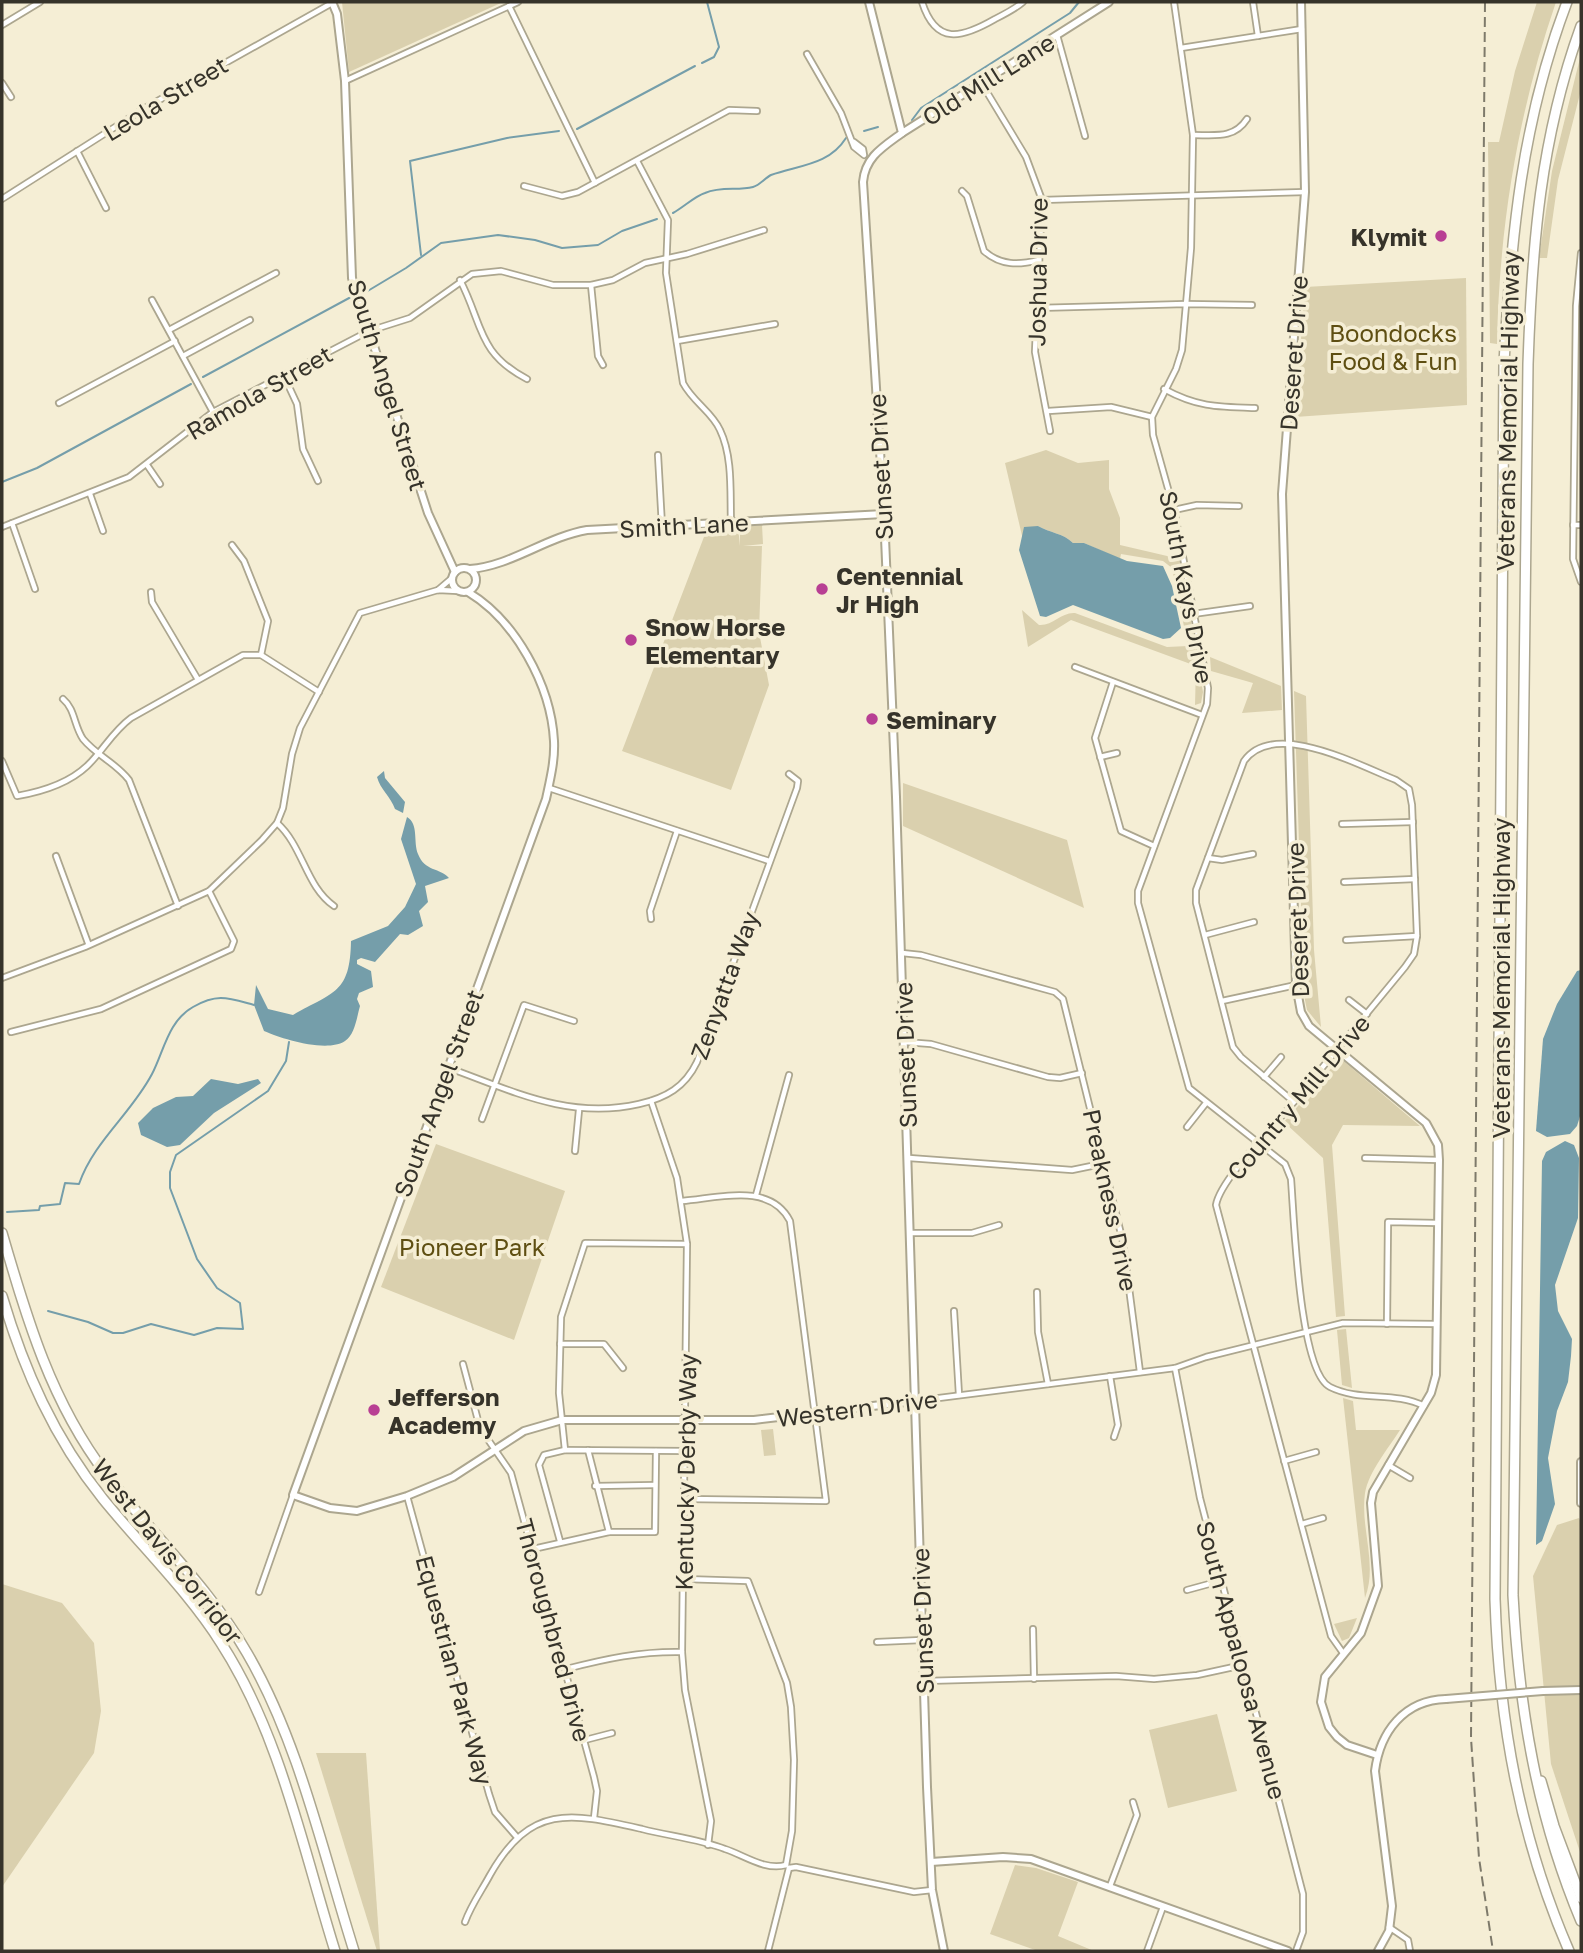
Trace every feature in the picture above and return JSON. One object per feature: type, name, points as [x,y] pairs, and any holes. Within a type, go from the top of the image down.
[{"type":"highway","name":"Veterans Memorial Highway","points":[[1566,2],[1551,45],[1520,175],[1511,248],[1504,363],[1495,1599],[1498,1677],[1506,1735],[1522,1814],[1540,1873],[1569,1951]]},
{"type":"highway","name":"Veterans Memorial Highway","points":[[1581,26],[1555,109],[1541,176],[1532,248],[1528,364],[1513,1595],[1523,1712],[1549,1836],[1581,1921]]},
{"type":"highway","points":[[1574,46],[1581,32]]},
{"type":"highway","name":"West Davis Corridor","points":[[2,1233],[37,1349],[75,1428],[117,1488],[219,1609],[264,1682],[291,1752],[354,1951]]},
{"type":"highway","name":"West Davis Corridor","points":[[2,1296],[31,1380],[68,1450],[103,1500],[206,1621],[238,1671],[275,1759],[335,1951]]},
{"type":"highway","points":[[1523,1712],[1554,1826],[1581,1898]]},
{"type":"highway","points":[[1540,1873],[1562,1951]]},
{"type":"street","points":[[2,25],[40,2]]},
{"type":"street","name":"South Angel Street","points":[[332,2],[337,14],[345,81],[352,278],[428,513],[449,555],[458,591]]},
{"type":"street","name":"Leola Street","points":[[2,198],[145,108],[332,2]]},
{"type":"street","points":[[345,81],[518,2]]},
{"type":"street","points":[[869,2],[902,133]]},
{"type":"street","points":[[922,2],[927,16],[939,31],[957,35],[971,33],[1023,2]]},
{"type":"street","name":"Old Mill Lane","points":[[867,157],[1109,2]]},
{"type":"street","points":[[1048,411],[1065,407],[1111,407],[1152,417],[1164,389],[1177,369],[1182,350],[1186,303],[1193,135],[1174,2]]},
{"type":"street","points":[[1253,2],[1258,36]]},
{"type":"street","name":"Deseret Drive","points":[[1301,2],[1305,192],[1282,494],[1296,985],[1301,1012],[1309,1026],[1426,1123],[1438,1145],[1439,1160],[1436,1375],[1424,1406],[1387,1465],[1371,1503],[1378,1586],[1361,1633],[1325,1677],[1321,1689],[1324,1715],[1329,1727],[1347,1745],[1377,1755]]},
{"type":"street","points":[[509,6],[595,183]]},
{"type":"street","points":[[1181,48],[1302,29]]},
{"type":"street","points":[[1057,35],[1085,136]]},
{"type":"street","points":[[807,54],[858,152],[867,157]]},
{"type":"street","points":[[2,83],[11,97]]},
{"type":"street","name":"Joshua Drive","points":[[982,84],[1026,158],[1042,200],[1036,359],[1050,431]]},
{"type":"street","points":[[524,186],[562,196],[595,183],[729,110],[757,111]]},
{"type":"street","points":[[1193,135],[1232,133],[1247,119]]},
{"type":"street","points":[[77,151],[106,208]]},
{"type":"street","name":"Sunset Drive","points":[[867,157],[863,182],[884,514],[902,953],[932,1890],[944,1951]]},
{"type":"street","points":[[636,161],[668,220],[666,274],[683,383],[691,398],[720,429],[728,455],[731,523]]},
{"type":"street","points":[[962,191],[967,196],[985,251],[989,255],[1007,264],[1039,260]]},
{"type":"street","points":[[1042,200],[1305,192]]},
{"type":"street","points":[[527,379],[492,355],[475,324],[470,300],[460,280],[472,274],[500,271],[553,285],[591,285],[613,280],[645,263],[764,230]]},
{"type":"street","points":[[1581,253],[1573,525],[1573,559],[1581,582]]},
{"type":"street","points":[[169,330],[276,273]]},
{"type":"street","name":"Ramola Street","points":[[2,527],[112,486],[147,465],[213,412],[369,331],[410,318],[460,280]]},
{"type":"street","points":[[591,285],[598,356],[603,365]]},
{"type":"street","points":[[152,300],[213,412]]},
{"type":"street","points":[[1037,308],[1186,303],[1252,305]]},
{"type":"street","points":[[183,356],[250,320]]},
{"type":"street","points":[[677,341],[775,324]]},
{"type":"street","points":[[59,404],[175,341]]},
{"type":"street","points":[[284,376],[297,404],[303,449],[318,481]]},
{"type":"street","points":[[1164,389],[1189,402],[1206,406],[1255,408]]},
{"type":"street","name":"South Kays Drive","points":[[1152,417],[1153,435],[1174,510],[1208,688],[1202,715],[1138,891],[1138,903],[1184,1079],[1189,1088],[1206,1103],[1285,1164],[1291,1179],[1304,1332],[1318,1379],[1329,1387],[1360,1397],[1408,1398],[1424,1406]]},
{"type":"street","points":[[658,455],[662,526]]},
{"type":"street","points":[[1574,461],[1581,462]]},
{"type":"street","points":[[147,465],[160,484]]},
{"type":"street","points":[[90,494],[103,531]]},
{"type":"street","points":[[1174,510],[1197,505],[1239,506]]},
{"type":"street","name":"Smith Lane","points":[[454,575],[468,568],[491,565],[563,534],[884,514]]},
{"type":"street","points":[[12,523],[35,589]]},
{"type":"street","points":[[1573,525],[1581,525]]},
{"type":"street","points":[[232,545],[244,561],[268,621],[261,655]]},
{"type":"street","name":"South Angel Street","points":[[260,1592],[549,788],[554,740],[542,693],[512,632],[486,602],[468,568],[449,555]]},
{"type":"street","name":"Smith Lane","points":[[468,592],[491,565]]},
{"type":"street","points":[[438,590],[454,575]]},
{"type":"street","points":[[2,978],[85,947],[88,943],[209,891],[277,823],[283,808],[292,754],[300,727],[354,621],[367,609],[438,590],[468,592]]},
{"type":"street","points":[[151,592],[152,602],[197,678]]},
{"type":"street","name":"South Angel Street","points":[[468,592],[486,602]]},
{"type":"street","points":[[1193,614],[1250,606]]},
{"type":"street","points":[[2,761],[17,796],[37,793],[75,775],[98,752],[115,729],[131,718],[197,678],[243,655],[261,655],[319,692]]},
{"type":"street","points":[[1074,667],[1202,715]]},
{"type":"street","points":[[1114,682],[1096,728],[1100,757],[1121,831],[1154,846]]},
{"type":"street","points":[[63,699],[70,705],[84,740],[120,768],[129,780],[178,906]]},
{"type":"street","name":"Country Mill Drive","points":[[1208,858],[1244,761],[1252,750],[1264,745],[1307,745],[1396,780],[1409,789],[1413,822],[1417,936],[1414,954],[1221,1189],[1216,1205],[1331,1636],[1343,1653]]},
{"type":"street","points":[[1100,757],[1117,753]]},
{"type":"street","name":"Zenyatta Way","points":[[448,1067],[552,1105],[579,1110],[622,1108],[651,1101],[680,1087],[689,1077],[797,788],[798,781],[789,774]]},
{"type":"street","points":[[549,788],[769,861]]},
{"type":"street","points":[[1342,824],[1413,822]]},
{"type":"street","points":[[277,823],[290,837],[323,898],[334,906]]},
{"type":"street","points":[[650,919],[650,911],[677,831]]},
{"type":"street","points":[[1253,854],[1222,860],[1208,858],[1196,890],[1196,903],[1233,1047],[1294,1102]]},
{"type":"street","points":[[56,856],[88,943]]},
{"type":"street","points":[[1344,882],[1415,879]]},
{"type":"street","points":[[10,1032],[101,1009],[232,950],[234,941],[209,891]]},
{"type":"street","points":[[1205,935],[1254,922]]},
{"type":"street","points":[[1346,940],[1417,936]]},
{"type":"street","name":"Preakness Drive","points":[[902,953],[1055,992],[1063,999],[1106,1163],[1131,1290],[1140,1371]]},
{"type":"street","points":[[1222,1001],[1296,985]]},
{"type":"street","points":[[1349,1000],[1367,1014]]},
{"type":"street","points":[[482,1119],[524,1005],[574,1021]]},
{"type":"street","points":[[905,1042],[931,1044],[1048,1077],[1060,1078],[1082,1073]]},
{"type":"street","points":[[1264,1077],[1280,1057]]},
{"type":"street","points":[[756,1195],[789,1075]]},
{"type":"street","name":"Kentucky Derby Way","points":[[651,1101],[682,1201],[687,1244],[687,1451],[682,1652],[685,1690],[711,1821],[708,1844]]},
{"type":"street","points":[[1187,1126],[1206,1103]]},
{"type":"street","points":[[575,1151],[579,1110]]},
{"type":"street","points":[[909,1158],[1072,1170],[1106,1163]]},
{"type":"street","points":[[1365,1158],[1439,1160]]},
{"type":"street","points":[[682,1201],[756,1195],[772,1200],[785,1210],[790,1221],[826,1501],[686,1499]]},
{"type":"street","points":[[1387,1324],[1388,1222],[1438,1223]]},
{"type":"street","points":[[911,1233],[972,1233],[999,1225]]},
{"type":"street","points":[[565,1450],[561,1317],[585,1243],[687,1244]]},
{"type":"street","points":[[1037,1292],[1038,1332],[1048,1384]]},
{"type":"street","points":[[954,1311],[958,1395]]},
{"type":"street","name":"Western Drive","points":[[293,1495],[330,1508],[357,1511],[407,1496],[453,1477],[495,1447],[524,1431],[562,1420],[754,1420],[814,1414],[1175,1368],[1343,1323],[1437,1324]]},
{"type":"street","points":[[560,1344],[604,1344],[623,1368]]},
{"type":"street","name":"Thoroughbred Drive","points":[[463,1364],[480,1428],[511,1474],[533,1549],[597,1791],[594,1818]]},
{"type":"street","name":"South Appaloosa Avenue","points":[[1175,1368],[1200,1498],[1303,1894],[1303,1931],[1296,1951]]},
{"type":"street","points":[[1110,1376],[1118,1425],[1114,1437]]},
{"type":"street","points":[[560,1541],[540,1459],[544,1455],[565,1450],[687,1451]]},
{"type":"street","points":[[589,1450],[595,1486],[609,1532]]},
{"type":"street","points":[[533,1549],[609,1532],[655,1532],[656,1451]]},
{"type":"street","points":[[1284,1461],[1316,1452]]},
{"type":"street","points":[[1581,1462],[1581,1503]]},
{"type":"street","points":[[1387,1465],[1410,1478]]},
{"type":"street","points":[[595,1486],[655,1485]]},
{"type":"street","name":"Equestrian Park Way","points":[[407,1496],[489,1794],[495,1812],[516,1836]]},
{"type":"street","points":[[1302,1524],[1323,1518]]},
{"type":"street","points":[[684,1579],[748,1581],[787,1683],[794,1760],[792,1831],[787,1867],[768,1951]]},
{"type":"street","points":[[1188,1590],[1221,1581]]},
{"type":"street","points":[[1034,1629],[1034,1679]]},
{"type":"street","points":[[877,1642],[922,1640]]},
{"type":"street","points":[[566,1669],[617,1656],[651,1651],[682,1652]]},
{"type":"street","points":[[924,1681],[1116,1675],[1154,1679],[1197,1675],[1243,1665]]},
{"type":"street","points":[[1378,1951],[1390,1927],[1392,1906],[1375,1771],[1377,1755],[1397,1719],[1422,1703],[1446,1699],[1581,1690]]},
{"type":"street","points":[[585,1740],[612,1733]]},
{"type":"street","points":[[1110,1886],[1137,1815],[1133,1802]]},
{"type":"street","points":[[465,1922],[503,1853],[516,1836],[549,1821],[569,1817],[594,1818],[708,1844],[762,1864],[796,1867],[914,1892],[932,1890]]},
{"type":"street","points":[[931,1862],[1003,1857],[1031,1859],[1110,1886],[1274,1949],[1288,1951]]},
{"type":"street","points":[[1147,1951],[1163,1906]]},
{"type":"street","points":[[1390,1927],[1408,1940],[1410,1951]]},
{"type":"green space","points":[[342,2],[503,2],[349,72]]},
{"type":"green space","points":[[1537,2],[1556,2],[1531,85],[1513,170],[1502,257],[1497,344],[1490,343],[1488,142],[1499,142],[1515,71]]},
{"type":"green space","points":[[1581,54],[1581,90],[1558,180],[1547,258],[1539,258],[1552,171]]},
{"type":"green space","name":"Boondocks Food & Fun","points":[[1466,278],[1467,405],[1295,417],[1305,287]]},
{"type":"green space","points":[[1046,450],[1078,463],[1109,460],[1109,489],[1120,518],[1120,545],[1180,559],[1203,692],[1201,703],[1195,705],[1196,666],[1071,620],[1028,647],[1022,610],[1039,625],[1075,613],[1167,647],[1188,646],[1172,568],[1163,561],[1121,554],[1120,559],[1084,543],[1073,543],[1038,526],[1023,540],[1005,463]]},
{"type":"green space","points":[[762,525],[763,544],[743,546],[762,546],[759,632],[769,685],[731,790],[622,751],[707,529],[738,527],[740,546],[740,526]]},
{"type":"green space","points":[[1210,657],[1281,686],[1282,710],[1242,713],[1253,683],[1211,671]]},
{"type":"green space","points":[[1294,691],[1306,696],[1314,950],[1321,1027],[1307,1010],[1304,995]]},
{"type":"green space","points":[[903,783],[1067,840],[1084,908],[903,826]]},
{"type":"green space","points":[[1340,1058],[1420,1126],[1343,1125],[1332,1145],[1345,1316],[1336,1317],[1323,1158],[1284,1122]]},
{"type":"green space","name":"Pioneer Park","points":[[436,1144],[565,1191],[514,1340],[381,1287]]},
{"type":"green space","points":[[1346,1329],[1352,1388],[1342,1385],[1337,1330]]},
{"type":"green space","points":[[1343,1398],[1353,1401],[1356,1430],[1400,1430],[1375,1468],[1365,1493],[1370,1572],[1365,1598]]},
{"type":"green space","points":[[773,1429],[776,1455],[764,1456],[761,1430]]},
{"type":"green space","points":[[1579,1518],[1581,1855],[1551,1764],[1533,1576],[1557,1525]]},
{"type":"green space","points":[[2,1584],[62,1603],[94,1643],[101,1711],[94,1753],[2,1887]]},
{"type":"green space","points":[[1357,1618],[1349,1638],[1342,1641],[1334,1624]]},
{"type":"green space","points":[[1217,1714],[1237,1791],[1168,1808],[1149,1730]]},
{"type":"green space","points":[[316,1753],[366,1753],[380,1951],[377,1951]]},
{"type":"green space","points":[[1015,1865],[1036,1868],[1078,1882],[1058,1936],[1094,1951],[1038,1951],[990,1934]]},
{"type":"water","points":[[1038,526],[1073,543],[1084,543],[1127,561],[1163,566],[1172,586],[1181,628],[1170,638],[1163,639],[1073,605],[1046,617],[1040,616],[1019,550],[1024,527]]},
{"type":"water","points":[[384,771],[385,778],[405,802],[403,813],[395,809],[378,781],[377,777]]},
{"type":"water","points":[[407,817],[413,824],[421,860],[428,867],[449,878],[425,886],[428,902],[419,911],[423,926],[408,935],[400,934],[375,962],[361,958],[357,960],[357,964],[371,971],[373,987],[359,993],[357,999],[360,1006],[351,1034],[345,1041],[327,1046],[293,1041],[264,1031],[254,1005],[256,985],[268,1009],[293,1015],[330,995],[343,981],[350,958],[351,941],[388,926],[405,907],[416,884],[401,839]]},
{"type":"water","points":[[1581,970],[1581,1113],[1577,1126],[1570,1134],[1547,1137],[1536,1131],[1543,1039],[1557,1004],[1577,971]]},
{"type":"water","points":[[211,1079],[238,1084],[258,1079],[261,1083],[214,1113],[180,1145],[167,1147],[141,1135],[138,1123],[153,1108],[176,1097],[193,1096]]},
{"type":"water","points":[[1565,1141],[1574,1145],[1579,1158],[1578,1218],[1555,1285],[1558,1311],[1572,1339],[1571,1356],[1568,1382],[1557,1411],[1548,1458],[1555,1504],[1542,1541],[1536,1545],[1542,1161],[1546,1152]]},
{"type":"waterway","points":[[702,63],[714,57],[719,47],[707,2]]},
{"type":"waterway","points":[[912,120],[921,108],[1070,13],[1079,2]]},
{"type":"waterway","points":[[577,129],[695,66]]},
{"type":"waterway","points":[[864,131],[878,127]]},
{"type":"waterway","points":[[421,255],[410,161],[507,138],[559,131]]},
{"type":"waterway","points":[[673,213],[705,193],[753,187],[771,175],[822,159],[831,154],[846,138]]},
{"type":"waterway","points":[[366,292],[441,243],[498,235],[535,240],[562,248],[598,245],[622,231],[657,219]]},
{"type":"waterway","points":[[203,377],[351,297]]},
{"type":"waterway","points":[[2,482],[37,468],[191,384]]},
{"type":"waterway","points":[[7,1212],[39,1210],[40,1206],[60,1204],[65,1183],[79,1184],[94,1154],[152,1074],[172,1028],[185,1013],[216,998],[254,1005]]},
{"type":"waterway","points":[[48,1311],[88,1322],[113,1333],[123,1333],[151,1324],[194,1335],[217,1328],[243,1329],[240,1303],[217,1288],[197,1259],[170,1188],[170,1172],[176,1155],[268,1091],[286,1061],[289,1042]]},
{"type":"railway","points":[[1485,2],[1471,1738],[1479,1858],[1493,1951]]},
{"type":"place","name":"Klymit","points":[[1441,236]]},
{"type":"place","name":"Centennial Jr High","points":[[822,589]]},
{"type":"place","name":"Snow Horse Elementary","points":[[631,640]]},
{"type":"place","name":"Seminary","points":[[872,719]]},
{"type":"place","name":"Jefferson Academy","points":[[374,1410]]}]
